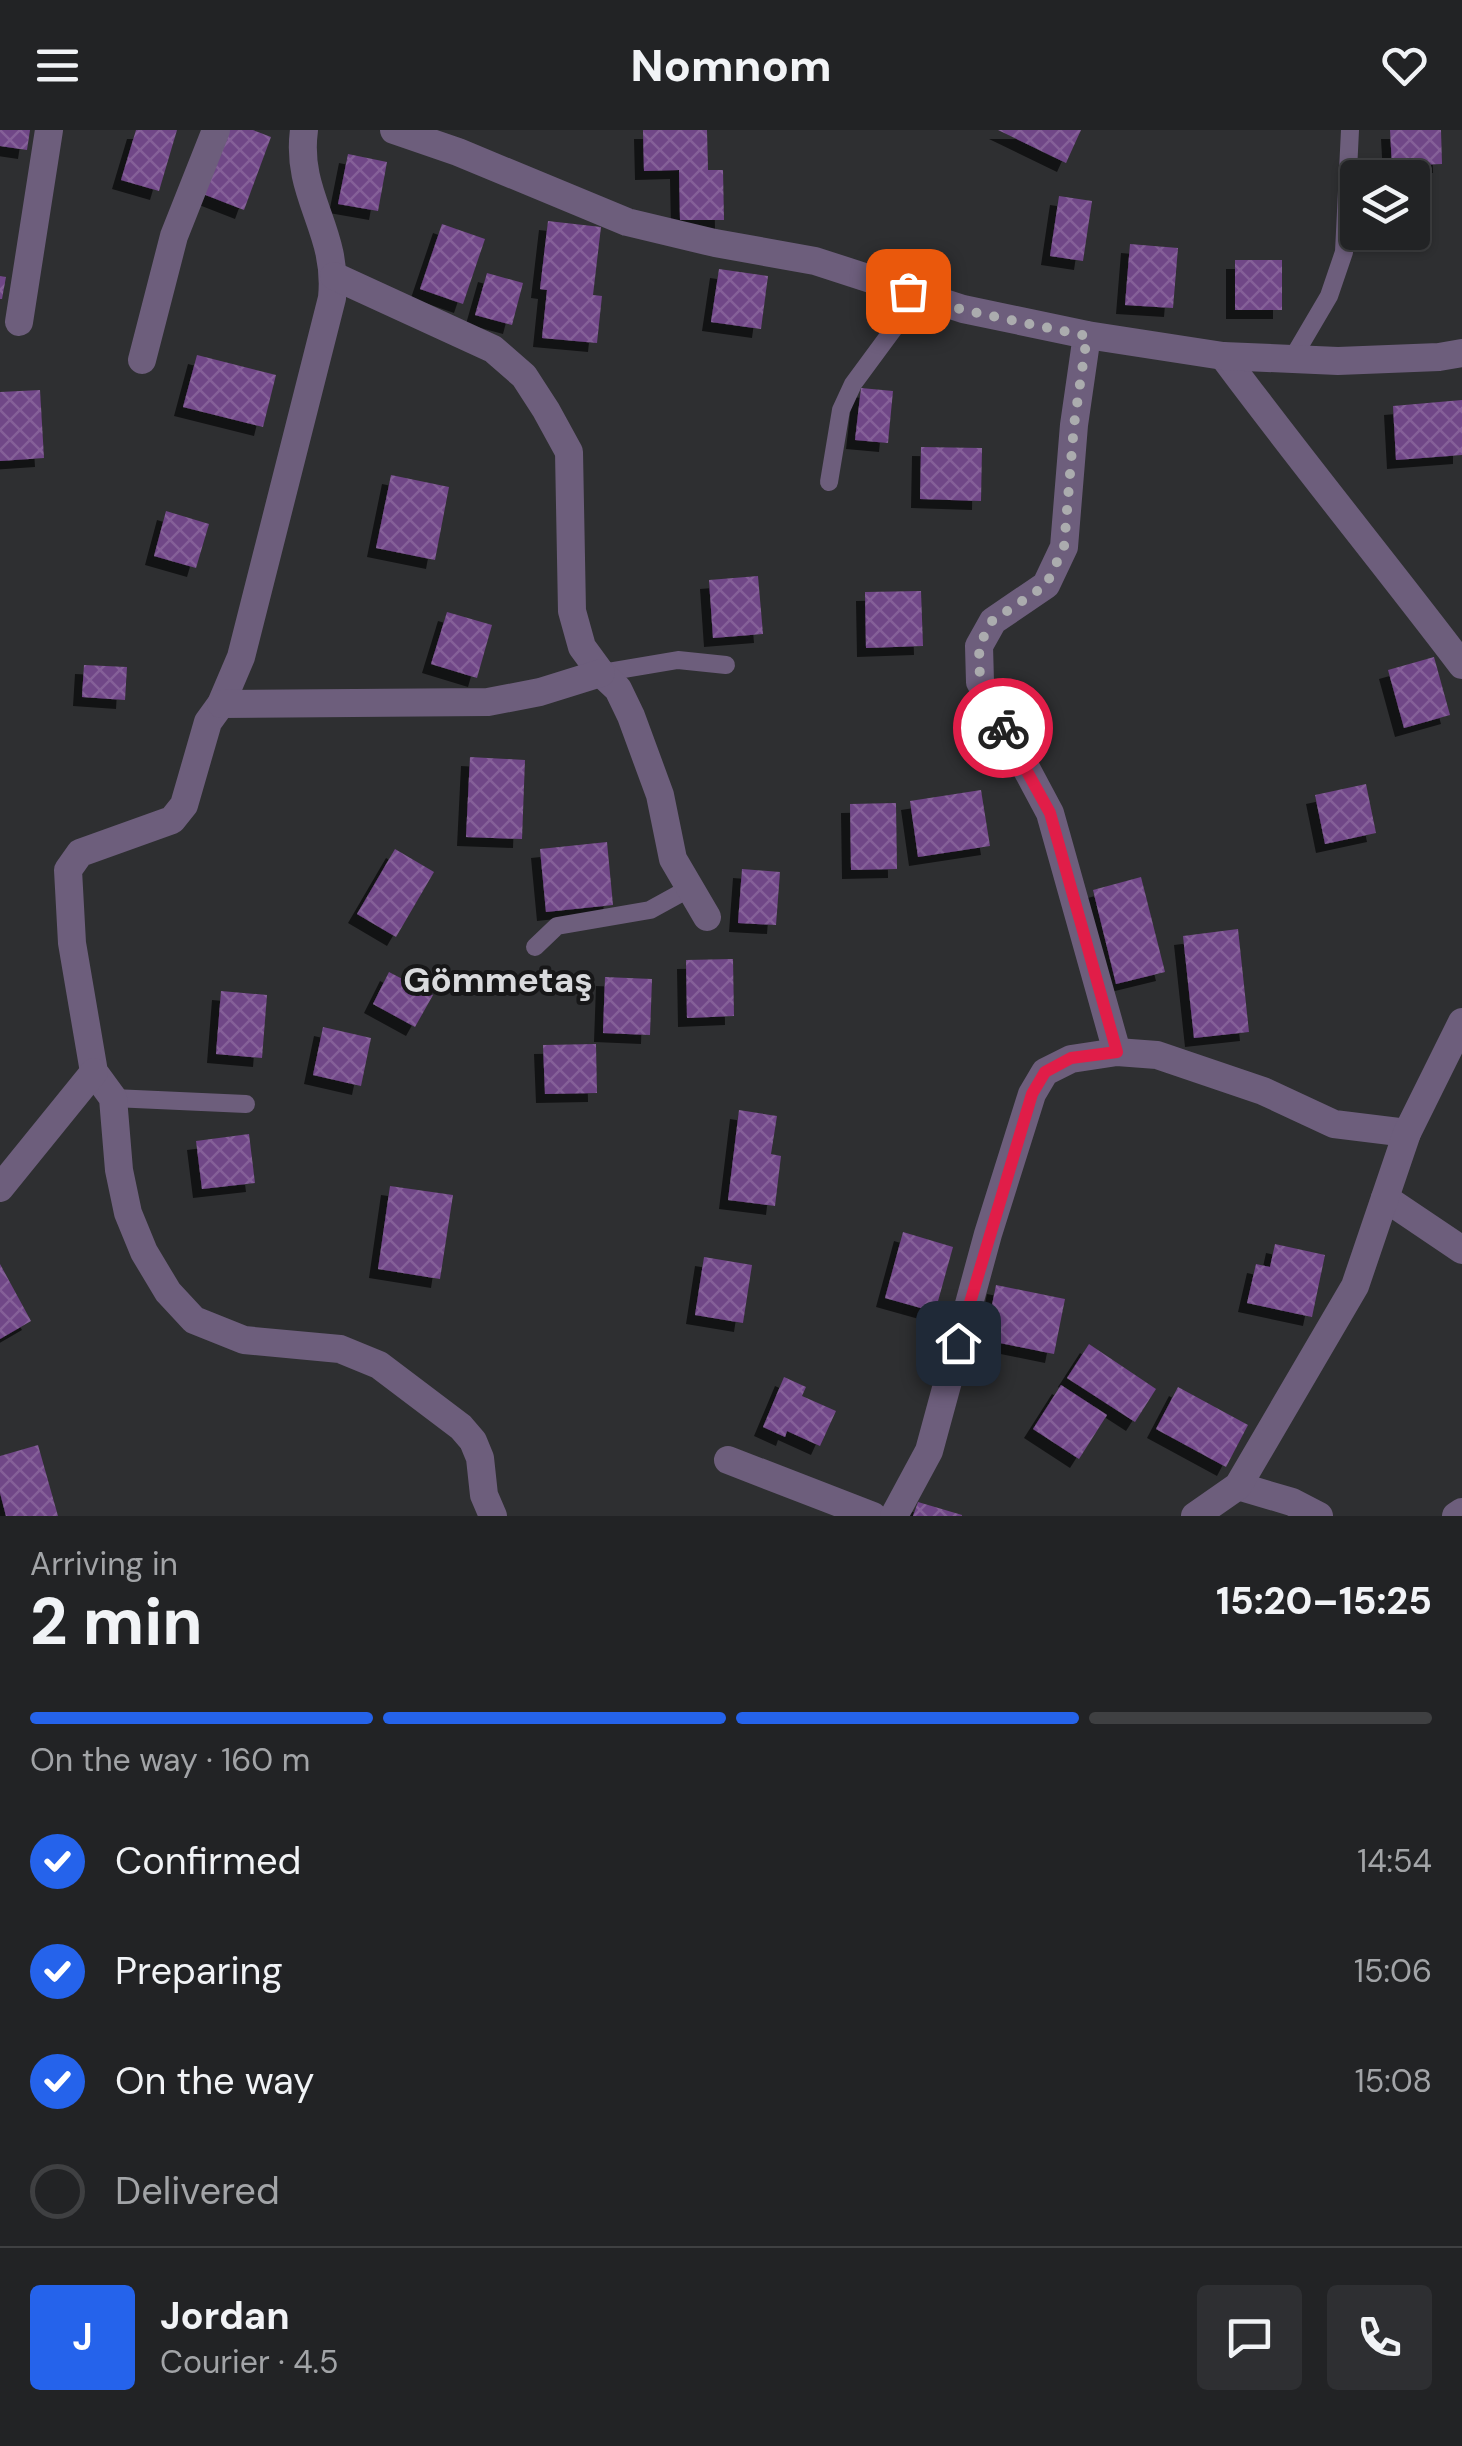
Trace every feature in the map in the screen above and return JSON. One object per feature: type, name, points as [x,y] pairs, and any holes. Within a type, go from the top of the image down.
[{"type":"street","points":[[20,322],[49,130]]},
{"type":"street","points":[[142,360],[174,236],[216,130]]},
{"type":"street","points":[[304,130],[304,181],[327,233],[334,276],[332,298],[241,657],[208,722],[184,805],[172,820],[80,853],[68,870],[72,944],[94,1072],[114,1098],[119,1170],[128,1213],[160,1278],[194,1320],[244,1340],[340,1349],[379,1365],[419,1392],[473,1440],[480,1458],[484,1496],[494,1516]]},
{"type":"street","points":[[394,130],[458,152],[627,222],[715,244],[814,261],[963,310],[1087,336],[1223,356],[1292,359],[1406,358],[1462,352]]},
{"type":"street","points":[[334,276],[493,349],[524,376],[569,452],[572,612],[582,647],[618,689],[632,716],[660,795],[673,860],[707,917]]},
{"type":"street","points":[[1087,336],[1074,425],[1064,547],[1046,585],[992,621],[979,646],[980,682],[1050,813],[1117,1052]]},
{"type":"street","points":[[1223,356],[1321,488],[1462,665]]},
{"type":"street","points":[[220,704],[488,702],[540,692],[601,673]]},
{"type":"street","points":[[1195,1516],[1238,1486],[1356,1286],[1407,1133],[1462,1022]]},
{"type":"street","points":[[894,1516],[929,1451],[988,1234],[1032,1094],[1045,1072],[1071,1058],[1117,1052],[1157,1055],[1263,1091],[1334,1124],[1407,1133]]},
{"type":"street","points":[[0,1188],[94,1072]]},
{"type":"street","points":[[1385,1198],[1462,1250]]},
{"type":"street","points":[[728,1460],[873,1516]]},
{"type":"street","points":[[1238,1486],[1292,1502],[1319,1516]]},
{"type":"lane","points":[[1292,359],[1328,296],[1344,252],[1350,130]]},
{"type":"lane","points":[[828,482],[841,410],[853,384],[895,327],[908,291]]},
{"type":"lane","points":[[601,673],[678,660],[726,665]]},
{"type":"lane","points":[[535,946],[557,926],[650,910],[690,888]]},
{"type":"lane","points":[[114,1098],[246,1104]]},
{"type":"building","points":[[0,130],[30,130],[27,150],[0,146]]},
{"type":"building","points":[[136,130],[177,130],[159,191],[121,180]]},
{"type":"building","points":[[227,130],[253,130],[271,137],[244,210],[203,194]]},
{"type":"building","points":[[643,130],[707,130],[708,170],[723,170],[724,220],[680,220],[679,170],[644,171]]},
{"type":"building","points":[[998,130],[1081,130],[1066,163]]},
{"type":"building","points":[[1390,130],[1441,130],[1442,164],[1430,164],[1430,160],[1392,160]]},
{"type":"building","points":[[348,154],[387,162],[378,211],[338,204]]},
{"type":"building","points":[[1059,196],[1092,201],[1083,261],[1050,256]]},
{"type":"building","points":[[548,221],[601,227],[593,295],[602,296],[597,343],[542,338],[547,290],[540,289]]},
{"type":"building","points":[[442,224],[485,239],[463,304],[420,289]]},
{"type":"building","points":[[1130,244],[1178,248],[1173,308],[1125,305]]},
{"type":"building","points":[[1235,260],[1282,260],[1282,310],[1235,310]]},
{"type":"building","points":[[719,269],[768,276],[761,329],[711,322]]},
{"type":"building","points":[[487,273],[523,283],[512,325],[475,315]]},
{"type":"building","points":[[0,276],[6,277],[2,299],[0,299]]},
{"type":"building","points":[[197,355],[276,375],[263,427],[183,407]]},
{"type":"building","points":[[861,388],[893,391],[888,443],[855,440]]},
{"type":"building","points":[[40,390],[44,458],[0,461],[0,392]]},
{"type":"building","points":[[1462,400],[1462,455],[1396,460],[1393,406]]},
{"type":"building","points":[[921,447],[982,448],[981,501],[920,499]]},
{"type":"building","points":[[391,475],[449,487],[435,560],[376,548]]},
{"type":"building","points":[[166,511],[209,524],[196,568],[154,556]]},
{"type":"building","points":[[758,576],[763,634],[713,638],[709,580]]},
{"type":"building","points":[[921,591],[923,646],[866,648],[865,592]]},
{"type":"building","points":[[447,612],[492,625],[477,678],[431,664]]},
{"type":"building","points":[[1434,657],[1450,715],[1404,728],[1388,670]]},
{"type":"building","points":[[84,665],[127,667],[125,700],[82,697]]},
{"type":"building","points":[[470,757],[525,760],[522,839],[466,837]]},
{"type":"building","points":[[1366,784],[1376,833],[1325,844],[1315,795]]},
{"type":"building","points":[[981,790],[990,846],[918,857],[910,801]]},
{"type":"building","points":[[896,803],[897,869],[851,870],[850,804]]},
{"type":"building","points":[[607,842],[613,905],[546,912],[540,849]]},
{"type":"building","points":[[395,849],[434,872],[396,937],[357,914]]},
{"type":"building","points":[[742,869],[780,872],[776,925],[738,923]]},
{"type":"building","points":[[1141,877],[1165,972],[1116,984],[1093,890]]},
{"type":"building","points":[[1238,929],[1249,1032],[1194,1038],[1183,936]]},
{"type":"building","points":[[733,959],[734,1016],[687,1018],[686,960]]},
{"type":"building","points":[[389,972],[433,995],[415,1027],[373,1004]]},
{"type":"building","points":[[605,977],[652,979],[650,1035],[603,1033]]},
{"type":"building","points":[[221,991],[267,995],[262,1058],[216,1054]]},
{"type":"building","points":[[323,1027],[371,1038],[361,1086],[313,1075]]},
{"type":"building","points":[[596,1044],[597,1093],[545,1094],[543,1045]]},
{"type":"building","points":[[739,1110],[777,1116],[771,1154],[781,1156],[775,1206],[728,1200]]},
{"type":"building","points":[[249,1134],[255,1183],[202,1189],[196,1141]]},
{"type":"building","points":[[390,1186],[453,1195],[440,1279],[378,1269]]},
{"type":"building","points":[[903,1232],[953,1247],[935,1312],[885,1298]]},
{"type":"building","points":[[1275,1244],[1325,1255],[1312,1317],[1247,1303],[1256,1264],[1270,1267]]},
{"type":"building","points":[[704,1257],[752,1265],[743,1323],[695,1315]]},
{"type":"building","points":[[0,1264],[31,1321],[0,1339]]},
{"type":"building","points":[[996,1285],[1065,1299],[1054,1354],[985,1340]]},
{"type":"building","points":[[1089,1344],[1156,1389],[1135,1422],[1067,1378]]},
{"type":"building","points":[[784,1377],[806,1387],[802,1396],[836,1411],[820,1446],[787,1431],[785,1437],[763,1427]]},
{"type":"building","points":[[1061,1385],[1107,1415],[1079,1459],[1033,1429]]},
{"type":"building","points":[[1178,1387],[1248,1425],[1226,1467],[1156,1429]]},
{"type":"building","points":[[38,1445],[58,1516],[6,1516],[0,1493],[0,1456]]},
{"type":"building","points":[[918,1502],[962,1515],[962,1516],[913,1516]]},
{"type":"way so far","points":[[908,291],[963,310],[1087,336],[1074,425],[1064,547],[1046,585],[992,621],[979,646],[980,682],[1003,728]]},
{"type":"district","name":"Gömmetaş","points":[[498,980]]},
{"type":"route","points":[[958,1343],[1032,1094],[1045,1072],[1071,1058],[1117,1052],[1050,813],[1003,728]]}]
